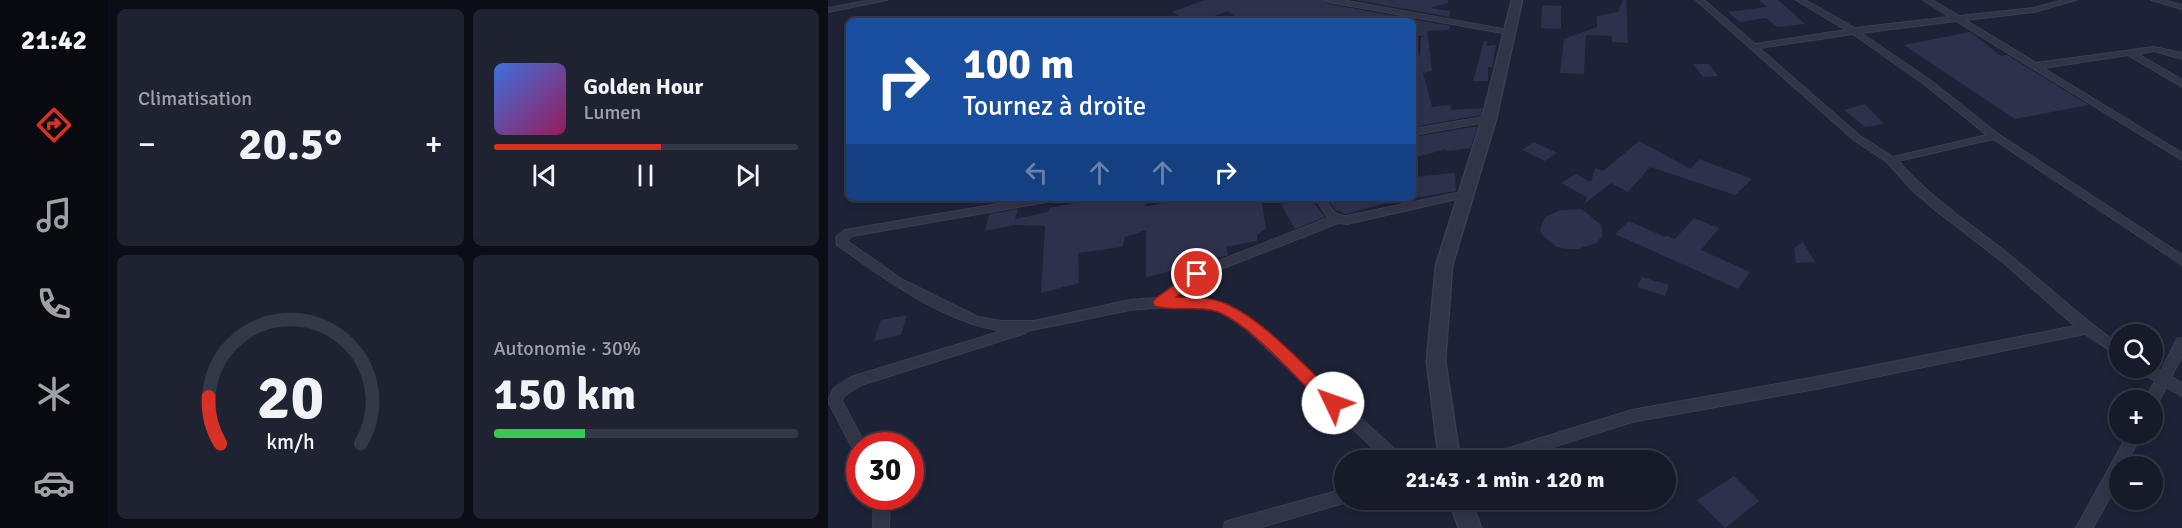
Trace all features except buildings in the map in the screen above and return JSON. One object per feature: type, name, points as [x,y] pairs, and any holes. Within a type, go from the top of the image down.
[{"type":"street","points":[[828,10],[883,0]]},
{"type":"street","points":[[1329,0],[1508,32]]},
{"type":"street","points":[[1448,450],[1436,361],[1444,266],[1488,119],[1517,0]]},
{"type":"street","points":[[1701,0],[1857,138],[1891,160],[1915,187],[2008,260],[2087,329],[2109,344]]},
{"type":"street","points":[[1800,0],[1854,31],[1927,82],[1995,136],[2182,261]]},
{"type":"street","points":[[1927,0],[2182,157]]},
{"type":"street","points":[[1755,46],[1854,31],[2034,10],[2072,0]]},
{"type":"street","points":[[2155,0],[2182,7]]},
{"type":"street","points":[[2036,66],[2154,49],[2182,56]]},
{"type":"street","points":[[2129,52],[2182,84]]},
{"type":"street","points":[[1416,131],[1488,119]]},
{"type":"street","points":[[1891,160],[1995,136]]},
{"type":"street","points":[[1160,302],[1197,274],[1335,220],[1347,220],[1466,194]]},
{"type":"street","points":[[1034,326],[1001,326],[975,321],[899,283],[841,242],[842,237],[849,233],[1035,201]]},
{"type":"street","points":[[1321,201],[1326,213],[1335,220]]},
{"type":"street","points":[[852,432],[836,401],[839,392],[856,381],[1034,326],[1130,305],[1201,302],[1222,308],[1250,325],[1385,450]]},
{"type":"street","points":[[1525,450],[1632,416],[1815,383],[2087,329]]},
{"type":"street","points":[[2158,390],[2182,343]]},
{"type":"street","points":[[2164,379],[2182,390]]},
{"type":"street","points":[[2086,527],[2130,444]]},
{"type":"street","points":[[1231,528],[1334,499]]},
{"type":"street","points":[[881,528],[882,510]]},
{"type":"street","points":[[1464,510],[1470,528]]},
{"type":"route","points":[[1197,274],[1160,302],[1201,302],[1222,308],[1250,325],[1333,403]]}]
